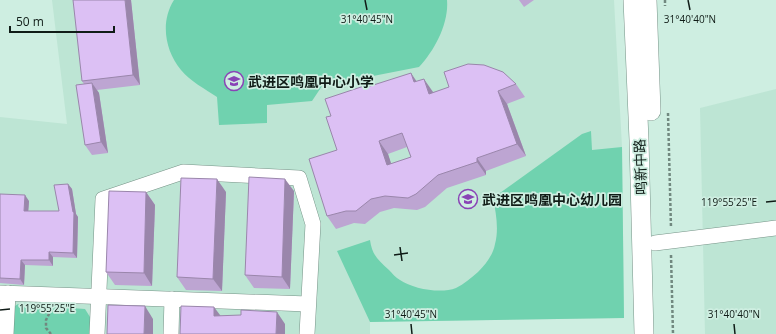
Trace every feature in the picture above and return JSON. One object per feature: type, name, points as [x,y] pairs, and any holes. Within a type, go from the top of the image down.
[{"type":"main road","name":"鸣新中路","points":[[633,0],[639,140],[644,334]]},
{"type":"main road","name":"鸣新中路","points":[[647,0],[663,242],[657,334]]},
{"type":"lane","points":[[97,334],[103,199],[183,172],[299,178],[313,224],[307,334]]},
{"type":"lane","points":[[663,242],[776,228]]},
{"type":"lane","points":[[6,334],[4,293],[308,304]]},
{"type":"lane","points":[[171,334],[172,299]]},
{"type":"path","points":[[665,0],[665,9]]},
{"type":"path","points":[[668,105],[663,242],[674,334]]},
{"type":"path","points":[[52,334],[46,328],[46,320],[52,306],[53,295]]},
{"type":"shaded area","points":[[52,0],[614,0],[622,147],[624,318],[370,322],[370,334],[0,334],[0,117],[67,124]]},
{"type":"shaded area","points":[[776,89],[776,334],[705,334],[700,108]]},
{"type":"green space","points":[[174,0],[447,0],[447,9],[446,18],[440,36],[430,53],[419,67],[322,86],[312,101],[267,105],[267,123],[219,125],[217,97],[189,78],[181,70],[171,54],[166,36],[166,27],[167,18]]},
{"type":"green space","points":[[591,131],[592,150],[622,147],[624,318],[370,322],[337,251],[370,240],[374,253],[397,278],[412,286],[427,290],[443,291],[456,288],[465,283],[478,272],[493,252],[497,227],[493,198],[582,134]]},
{"type":"green space","points":[[18,304],[85,309],[90,317],[90,334],[11,334],[12,308]]},
{"type":"building","points":[[73,0],[125,0],[133,75],[82,81]]},
{"type":"building","points":[[468,64],[484,65],[503,72],[516,84],[498,91],[517,144],[477,158],[477,162],[438,175],[416,194],[408,198],[385,196],[371,199],[356,211],[346,211],[327,216],[309,159],[337,150],[326,117],[331,116],[325,99],[411,73],[414,82],[424,79],[429,94],[449,87],[444,72]],"holes":[[[402,133],[411,157],[387,165],[379,141]]]},
{"type":"building","points":[[92,83],[101,142],[85,145],[76,85]]},
{"type":"building","points":[[249,177],[285,179],[282,277],[245,275]]},
{"type":"building","points":[[181,178],[217,179],[213,279],[177,277]]},
{"type":"building","points":[[68,184],[74,212],[73,253],[49,252],[49,260],[21,260],[20,279],[0,278],[0,194],[25,195],[24,211],[59,211],[54,185]]},
{"type":"building","points":[[109,191],[146,192],[144,273],[106,272]]},
{"type":"building","points":[[108,305],[145,306],[144,334],[107,334]]},
{"type":"building","points":[[181,306],[214,307],[214,316],[241,315],[241,310],[277,312],[276,334],[180,334]]},
{"type":"place","name":"武进区鸣凰中心小学","points":[[234,81]]},
{"type":"place","name":"武进区鸣凰中心幼儿园","points":[[468,199]]}]
